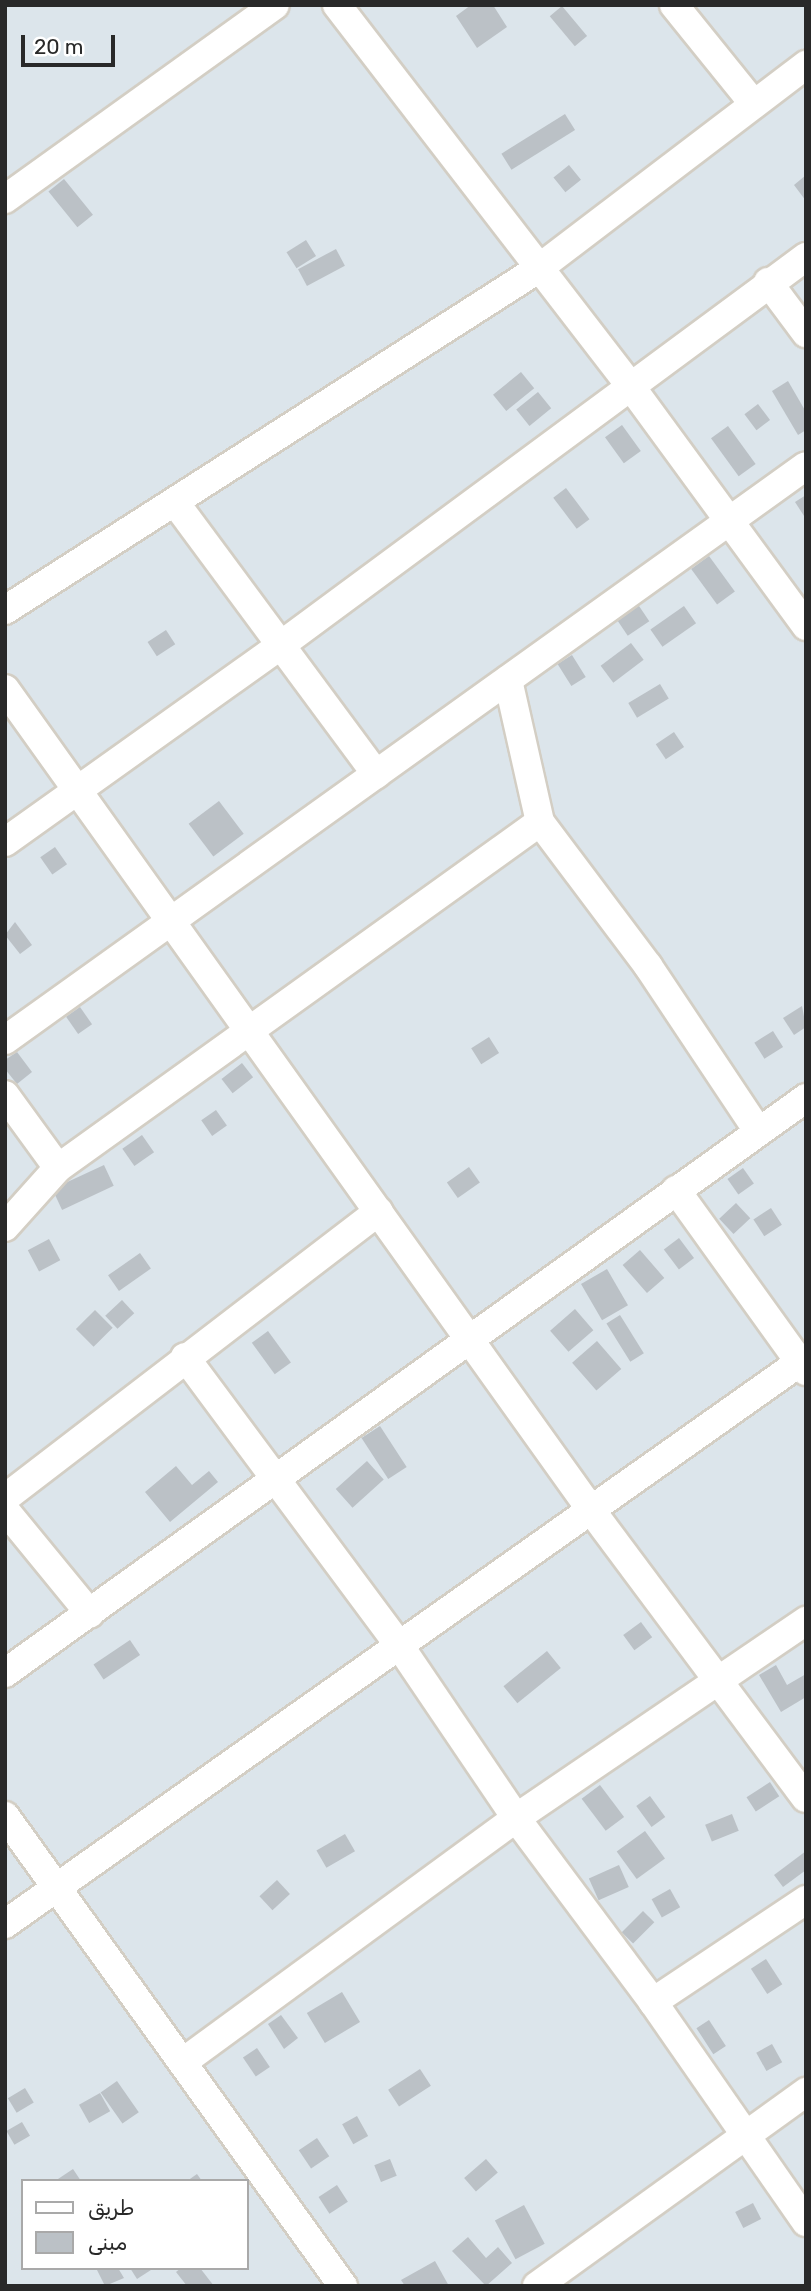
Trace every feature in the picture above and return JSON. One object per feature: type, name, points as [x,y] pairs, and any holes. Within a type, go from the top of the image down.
[{"type":"street","points":[[5,199],[275,5]]},
{"type":"street","points":[[337,5],[629,384],[806,626]]},
{"type":"street","points":[[674,5],[754,104]]},
{"type":"street","points":[[5,610],[177,505],[538,269],[806,65]]},
{"type":"street","points":[[5,842],[281,645],[629,384],[806,257]]},
{"type":"street","points":[[768,282],[806,333]]},
{"type":"street","points":[[5,1040],[806,466]]},
{"type":"street","points":[[177,505],[376,774]]},
{"type":"street","points":[[508,680],[540,822],[648,966],[758,1131]]},
{"type":"street","points":[[5,689],[590,1510],[721,1681],[806,1798]]},
{"type":"street","points":[[5,1227],[58,1168],[250,1033],[540,822]]},
{"type":"street","points":[[5,1096],[58,1168]]},
{"type":"street","points":[[5,1674],[806,1098]]},
{"type":"street","points":[[5,1924],[590,1510],[804,1364],[676,1190]]},
{"type":"street","points":[[5,1498],[185,1357],[379,1211]]},
{"type":"street","points":[[185,1357],[399,1645],[516,1818],[653,2002],[806,2222]]},
{"type":"street","points":[[5,1510],[90,1614]]},
{"type":"street","points":[[183,2062],[516,1818],[806,1621]]},
{"type":"street","points":[[5,1816],[343,2286]]},
{"type":"street","points":[[653,2002],[806,1900]]},
{"type":"street","points":[[537,2286],[806,2092]]},
{"type":"building","points":[[471,5],[493,5],[507,27],[477,48],[456,16]]},
{"type":"building","points":[[562,6],[587,36],[575,46],[550,16]]},
{"type":"building","points":[[565,114],[575,130],[511,170],[501,154]]},
{"type":"building","points":[[569,165],[581,180],[565,192],[553,178]]},
{"type":"building","points":[[806,175],[806,201],[794,185]]},
{"type":"building","points":[[64,179],[93,215],[77,227],[48,192]]},
{"type":"building","points":[[306,240],[316,256],[297,268],[286,252]]},
{"type":"building","points":[[336,249],[345,266],[307,286],[298,269]]},
{"type":"building","points":[[521,372],[534,388],[506,411],[493,395]]},
{"type":"building","points":[[788,381],[806,412],[806,430],[798,435],[772,391]]},
{"type":"building","points":[[538,392],[551,408],[529,426],[516,410]]},
{"type":"building","points":[[758,404],[770,420],[756,430],[744,414]]},
{"type":"building","points":[[622,425],[641,451],[624,463],[605,437]]},
{"type":"building","points":[[728,426],[756,464],[739,476],[711,438]]},
{"type":"building","points":[[566,488],[589,519],[577,529],[553,498]]},
{"type":"building","points":[[806,495],[806,519],[795,502]]},
{"type":"building","points":[[709,556],[735,592],[717,605],[691,569]]},
{"type":"building","points":[[637,603],[649,621],[628,636],[615,618]]},
{"type":"building","points":[[684,606],[696,623],[662,647],[650,630]]},
{"type":"building","points":[[166,630],[175,644],[157,656],[148,642]]},
{"type":"building","points":[[631,643],[644,660],[613,683],[601,666]]},
{"type":"building","points":[[572,655],[586,677],[571,686],[558,664]]},
{"type":"building","points":[[660,684],[669,699],[637,718],[628,703]]},
{"type":"building","points":[[674,732],[684,747],[666,759],[656,744]]},
{"type":"building","points":[[219,801],[244,834],[213,857],[189,824]]},
{"type":"building","points":[[55,847],[67,864],[52,875],[40,857]]},
{"type":"building","points":[[15,922],[32,945],[20,954],[5,935]]},
{"type":"building","points":[[802,1006],[806,1027],[794,1035],[783,1018]]},
{"type":"building","points":[[80,1007],[92,1024],[78,1034],[66,1017]]},
{"type":"building","points":[[773,1031],[783,1047],[764,1059],[754,1043]]},
{"type":"building","points":[[489,1037],[499,1053],[481,1064],[471,1048]]},
{"type":"building","points":[[17,1052],[32,1072],[17,1084],[5,1069],[5,1060]]},
{"type":"building","points":[[242,1063],[253,1077],[233,1093],[222,1079]]},
{"type":"building","points":[[216,1110],[227,1126],[212,1136],[201,1120]]},
{"type":"building","points":[[142,1135],[154,1152],[134,1166],[122,1149]]},
{"type":"building","points":[[104,1165],[114,1186],[62,1210],[52,1189]]},
{"type":"building","points":[[469,1167],[480,1183],[458,1198],[447,1182]]},
{"type":"building","points":[[743,1168],[754,1184],[738,1194],[727,1179]]},
{"type":"building","points":[[736,1203],[750,1218],[734,1234],[719,1219]]},
{"type":"building","points":[[771,1208],[782,1225],[764,1236],[753,1219]]},
{"type":"building","points":[[679,1238],[694,1258],[679,1269],[664,1249]]},
{"type":"building","points":[[49,1239],[60,1260],[39,1271],[28,1250]]},
{"type":"building","points":[[640,1250],[664,1278],[647,1293],[623,1265]]},
{"type":"building","points":[[140,1253],[151,1269],[119,1291],[108,1275]]},
{"type":"building","points":[[607,1269],[628,1305],[602,1320],[581,1284]]},
{"type":"building","points":[[122,1300],[134,1313],[117,1329],[105,1316]]},
{"type":"building","points":[[575,1309],[593,1330],[568,1352],[550,1331]]},
{"type":"building","points":[[95,1310],[113,1328],[94,1347],[76,1329]]},
{"type":"building","points":[[620,1315],[644,1353],[630,1362],[606,1323]]},
{"type":"building","points":[[268,1331],[291,1363],[275,1374],[252,1343]]},
{"type":"building","points":[[597,1341],[621,1369],[596,1391],[572,1363]]},
{"type":"building","points":[[380,1426],[407,1467],[388,1479],[362,1438]]},
{"type":"building","points":[[367,1461],[384,1480],[353,1508],[336,1489]]},
{"type":"building","points":[[176,1466],[192,1485],[209,1471],[218,1482],[170,1522],[145,1492]]},
{"type":"building","points":[[641,1622],[652,1637],[634,1650],[623,1635]]},
{"type":"building","points":[[130,1640],[140,1655],[104,1680],[94,1665]]},
{"type":"building","points":[[547,1651],[561,1668],[517,1703],[503,1686]]},
{"type":"building","points":[[776,1665],[787,1685],[806,1674],[806,1697],[781,1712],[759,1675]]},
{"type":"building","points":[[770,1782],[779,1796],[756,1812],[747,1797]]},
{"type":"building","points":[[600,1785],[624,1817],[606,1831],[582,1799]]},
{"type":"building","points":[[650,1796],[665,1817],[652,1827],[636,1806]]},
{"type":"building","points":[[732,1814],[739,1831],[712,1842],[705,1825]]},
{"type":"building","points":[[645,1831],[665,1859],[637,1879],[617,1852]]},
{"type":"building","points":[[345,1834],[355,1851],[326,1868],[316,1850]]},
{"type":"building","points":[[806,1851],[806,1870],[783,1887],[774,1875]]},
{"type":"building","points":[[619,1865],[629,1887],[599,1900],[589,1878]]},
{"type":"building","points":[[277,1880],[290,1894],[272,1910],[259,1896]]},
{"type":"building","points":[[670,1889],[680,1907],[662,1918],[652,1899]]},
{"type":"building","points":[[643,1911],[654,1922],[633,1944],[622,1932]]},
{"type":"building","points":[[766,1959],[782,1984],[767,1994],[751,1969]]},
{"type":"building","points":[[342,1992],[360,2022],[325,2043],[307,2013]]},
{"type":"building","points":[[281,2015],[298,2038],[284,2049],[268,2024]]},
{"type":"building","points":[[709,2020],[726,2046],[713,2054],[696,2028]]},
{"type":"building","points":[[772,2044],[782,2062],[766,2071],[756,2053]]},
{"type":"building","points":[[257,2048],[270,2067],[256,2077],[243,2058]]},
{"type":"building","points":[[420,2069],[431,2086],[399,2106],[388,2090]]},
{"type":"building","points":[[117,2081],[139,2112],[122,2124],[101,2092]]},
{"type":"building","points":[[25,2088],[34,2103],[17,2113],[8,2098]]},
{"type":"building","points":[[100,2093],[110,2111],[89,2123],[79,2105]]},
{"type":"building","points":[[357,2116],[368,2136],[353,2144],[342,2124]]},
{"type":"building","points":[[22,2122],[30,2136],[14,2145],[6,2131]]},
{"type":"building","points":[[317,2138],[329,2156],[311,2169],[299,2150]]},
{"type":"building","points":[[390,2159],[397,2176],[381,2182],[374,2165]]},
{"type":"building","points":[[486,2159],[498,2173],[476,2192],[464,2178]]},
{"type":"building","points":[[73,2169],[80,2179],[58,2179]]},
{"type":"building","points":[[337,2185],[348,2202],[329,2214],[319,2197]]},
{"type":"building","points":[[753,2203],[761,2219],[743,2228],[735,2212]]},
{"type":"building","points":[[524,2205],[545,2244],[516,2259],[495,2220]]},
{"type":"building","points":[[468,2237],[486,2258],[498,2247],[512,2263],[486,2286],[452,2251]]},
{"type":"building","points":[[435,2261],[449,2286],[405,2286],[401,2280]]},
{"type":"building","points":[[97,2270],[119,2270],[124,2278],[105,2286]]},
{"type":"building","points":[[131,2270],[151,2270],[137,2279]]},
{"type":"building","points":[[202,2270],[214,2286],[187,2286],[176,2272]]}]
